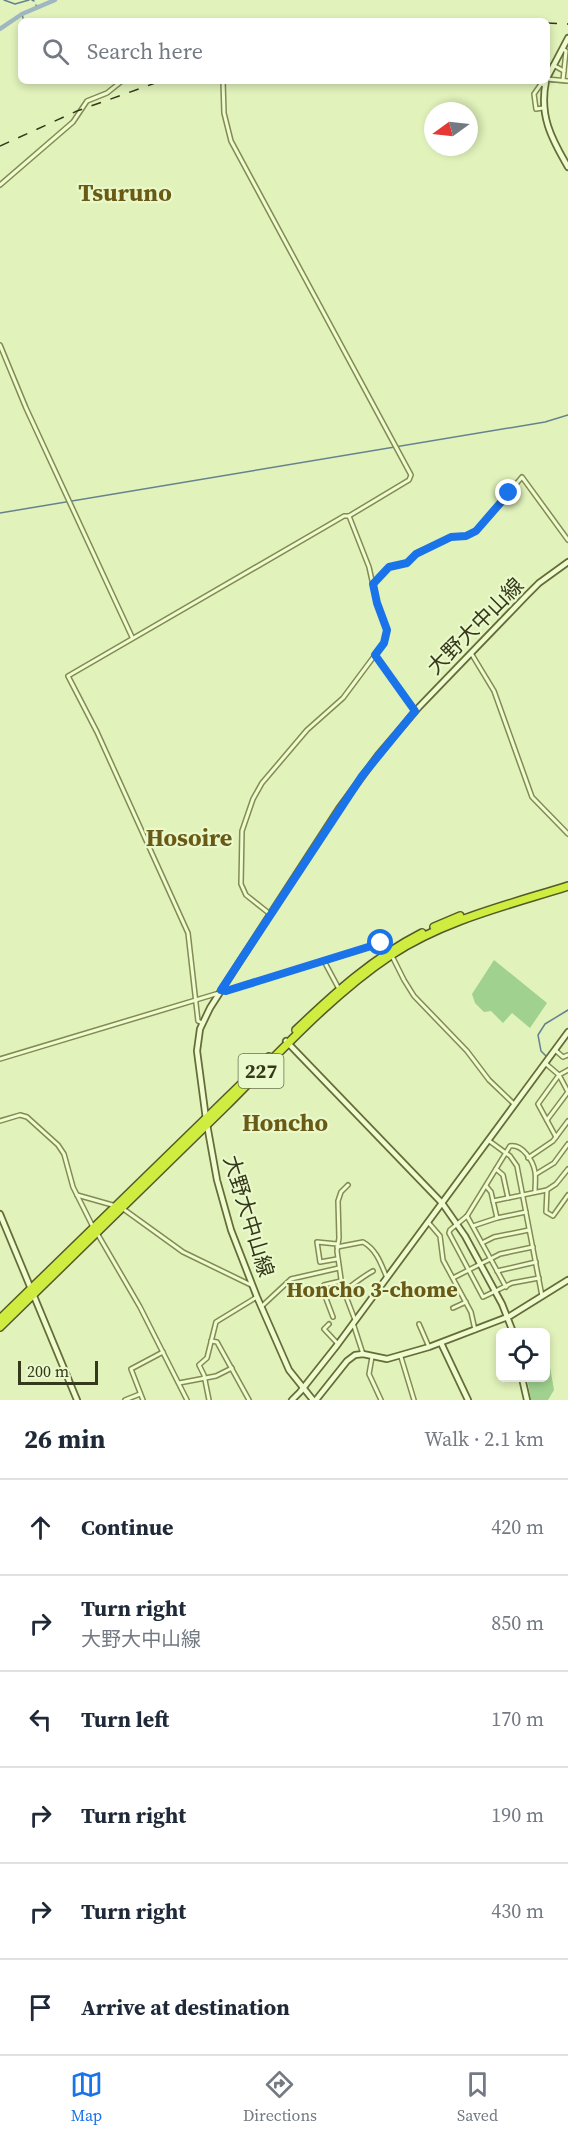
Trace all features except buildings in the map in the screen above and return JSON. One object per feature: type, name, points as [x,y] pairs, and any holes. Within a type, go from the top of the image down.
[{"type":"highway","name":"227","points":[[0,1327],[32,1292],[340,991],[391,953],[447,921],[568,883]]},
{"type":"highway","name":"227","points":[[0,1319],[32,1292]]},
{"type":"main road","points":[[550,70],[568,38]]},
{"type":"main road","points":[[546,84],[543,108],[548,130],[568,167]]},
{"type":"main road","name":"大野大中山線","points":[[314,1400],[289,1370],[251,1285],[226,1212],[206,1122],[197,1051],[202,1023],[362,776],[415,711],[539,584],[568,562]]},
{"type":"main road","points":[[292,1400],[338,1344],[568,1032]]},
{"type":"main road","points":[[287,1042],[442,1203],[457,1223],[480,1263],[512,1328]]},
{"type":"main road","points":[[0,1215],[77,1400]]},
{"type":"main road","points":[[314,1400],[347,1360],[355,1355],[363,1354],[387,1359],[401,1357],[441,1343],[508,1318],[568,1280]]},
{"type":"main road","points":[[441,1343],[468,1400]]},
{"type":"main road","points":[[523,1382],[526,1400]]},
{"type":"street","points":[[550,79],[566,81],[564,71],[566,51],[562,48]]},
{"type":"street","points":[[552,64],[564,71]]},
{"type":"street","points":[[0,185],[74,122],[87,101],[107,93],[118,84]]},
{"type":"street","points":[[202,1023],[198,1021],[188,933],[97,732],[68,676],[334,521],[349,516],[411,478],[397,447],[231,141],[224,113],[222,84]]},
{"type":"street","points":[[541,84],[534,94],[536,109],[543,108]]},
{"type":"street","points":[[0,345],[26,408],[132,638]]},
{"type":"street","points":[[373,584],[389,567],[407,563],[416,554],[451,537],[466,536],[476,531],[522,477],[568,540]]},
{"type":"street","points":[[271,914],[246,895],[241,884],[243,826],[254,799],[262,783],[307,730],[343,698],[384,643],[387,630],[349,516]]},
{"type":"street","points":[[471,653],[494,691],[532,797],[568,834]]},
{"type":"street","points":[[375,655],[415,711]]},
{"type":"street","points":[[0,1059],[386,942],[414,996],[467,1051],[489,1080],[514,1104]]},
{"type":"street","points":[[324,960],[340,991]]},
{"type":"street","points":[[555,1050],[563,1057],[568,1055]]},
{"type":"street","points":[[545,1063],[560,1075],[568,1092],[546,1121]]},
{"type":"street","points":[[556,1137],[538,1104],[560,1075],[568,1070]]},
{"type":"street","points":[[0,1120],[20,1115],[27,1117],[62,1150],[77,1195],[187,1400]]},
{"type":"street","points":[[528,1158],[556,1137],[568,1121]]},
{"type":"street","points":[[488,1140],[514,1159],[517,1166],[542,1297]]},
{"type":"street","points":[[536,1174],[554,1163],[568,1144]]},
{"type":"street","points":[[535,1192],[536,1174],[525,1152],[518,1146],[510,1146],[467,1216],[449,1233],[483,1297],[512,1283],[539,1278]]},
{"type":"street","points":[[496,1169],[503,1175],[508,1198]]},
{"type":"street","points":[[493,1201],[547,1190],[556,1184],[568,1169]]},
{"type":"street","points":[[348,1185],[341,1192],[338,1201],[338,1259],[341,1281],[363,1354]]},
{"type":"street","points":[[486,1186],[491,1192],[497,1218]]},
{"type":"street","points":[[547,1190],[546,1212],[553,1216],[568,1196]]},
{"type":"street","points":[[77,1195],[119,1207],[148,1225],[183,1252],[251,1285]]},
{"type":"street","points":[[473,1226],[526,1212]]},
{"type":"street","points":[[467,1216],[506,1287]]},
{"type":"street","points":[[428,1222],[440,1236],[444,1260],[471,1312],[475,1330]]},
{"type":"street","points":[[482,1242],[494,1237],[530,1230]]},
{"type":"street","points":[[338,1259],[320,1262],[317,1242],[337,1246],[363,1242],[376,1253],[387,1278]]},
{"type":"street","points":[[453,1278],[500,1254],[533,1247]]},
{"type":"street","points":[[498,1271],[536,1262]]},
{"type":"street","points":[[261,1307],[291,1279],[339,1268]]},
{"type":"street","points":[[344,1291],[358,1279],[373,1271]]},
{"type":"street","points":[[333,1317],[322,1288],[324,1285],[341,1281]]},
{"type":"street","points":[[209,1400],[199,1365],[207,1358],[218,1319],[257,1297]]},
{"type":"street","points":[[453,1308],[466,1302]]},
{"type":"street","points":[[329,1324],[324,1329],[338,1344]]},
{"type":"street","points":[[419,1324],[429,1347]]},
{"type":"street","points":[[211,1341],[217,1342],[249,1400]]},
{"type":"street","points":[[143,1400],[131,1370],[163,1352]]},
{"type":"street","points":[[372,1357],[369,1374],[381,1400]]},
{"type":"street","points":[[401,1357],[414,1400]]},
{"type":"street","points":[[179,1383],[204,1379],[232,1368]]},
{"type":"street","points":[[127,1400],[140,1394]]},
{"type":"green space","points":[[494,960],[547,1003],[530,1028],[512,1013],[503,1023],[491,1011],[484,1012],[475,1003],[472,994]]},
{"type":"green space","points":[[550,1367],[554,1390],[548,1400],[531,1400],[528,1382],[550,1382]]},
{"type":"waterway","points":[[4,0],[15,4],[29,0]]},
{"type":"waterway","points":[[0,29],[22,14],[55,0]]},
{"type":"waterway","points":[[22,14],[23,18]]},
{"type":"waterway","points":[[551,82],[568,83]]},
{"type":"waterway","points":[[0,513],[545,422],[568,415]]},
{"type":"waterway","points":[[546,1056],[541,1051],[538,1035],[545,1024],[568,1010]]},
{"type":"railway","points":[[550,23],[568,24]]},
{"type":"railway","points":[[0,146],[77,111],[153,84]]},
{"type":"district","name":"Tsuruno","points":[[125,192]]},
{"type":"district","name":"Hosoire","points":[[189,837]]},
{"type":"district","name":"Honcho","points":[[285,1122]]},
{"type":"district","name":"Honcho 3-chome","points":[[372,1289]]},
{"type":"route","points":[[381,943],[226,991],[221,990],[362,776],[415,711],[375,655],[384,643],[387,630],[373,584],[389,567],[407,563],[416,554],[451,537],[466,536],[476,531],[509,493]]}]
